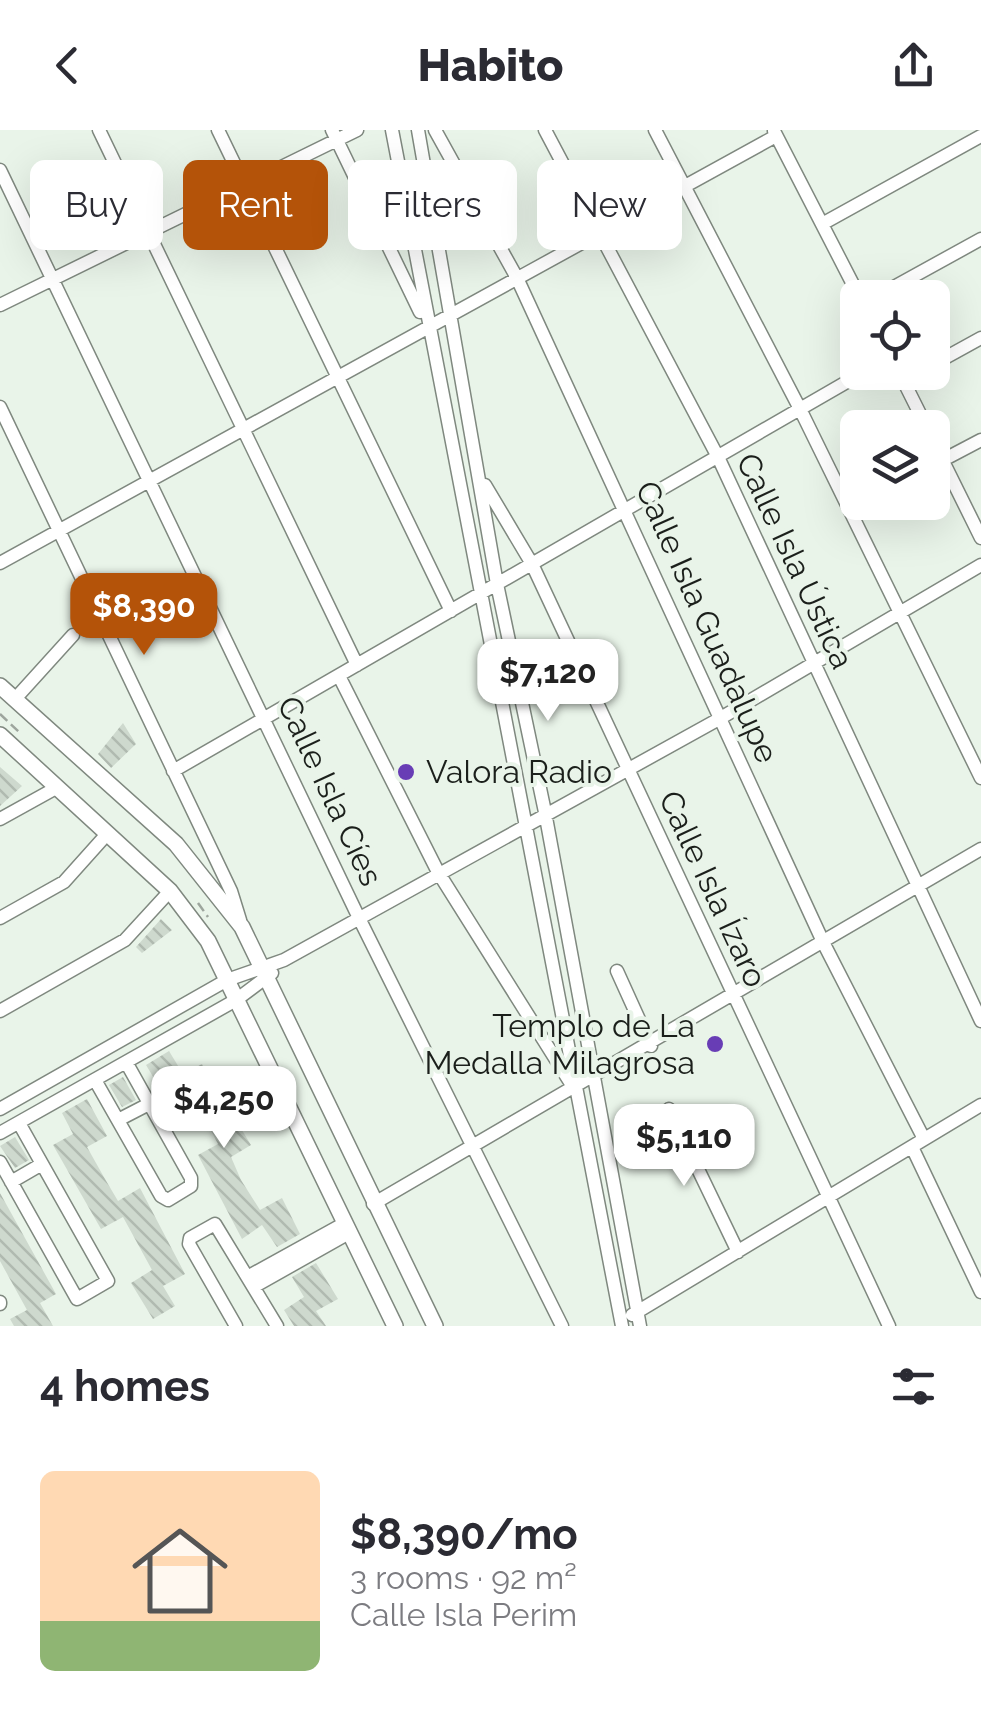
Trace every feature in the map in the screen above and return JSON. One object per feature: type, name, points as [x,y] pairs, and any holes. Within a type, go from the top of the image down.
[{"type":"main road","points":[[0,686],[176,844],[242,927],[434,1326]]},
{"type":"main road","points":[[0,735],[170,892],[208,941],[395,1326]]},
{"type":"street","points":[[99,130],[114,160]]},
{"type":"street","points":[[218,130],[232,160]]},
{"type":"street","points":[[289,160],[334,135],[357,130]]},
{"type":"street","points":[[392,130],[619,1325],[639,1319],[738,1252],[981,1105]]},
{"type":"street","points":[[418,130],[482,479],[497,584],[639,1319]]},
{"type":"street","name":"Calle Isla Guadalupe","points":[[435,130],[517,278],[918,1143],[981,1292]]},
{"type":"street","name":"Calle Isla Ústica","points":[[546,130],[561,160]]},
{"type":"street","points":[[655,130],[902,611],[981,778]]},
{"type":"street","points":[[684,186],[774,133],[851,280]]},
{"type":"street","points":[[334,135],[428,328]]},
{"type":"street","points":[[822,224],[981,136]]},
{"type":"street","name":"Calle Isla Cíes","points":[[0,170],[358,916],[562,1326]]},
{"type":"street","points":[[907,280],[981,239]]},
{"type":"street","points":[[0,304],[111,250]]},
{"type":"street","points":[[159,250],[358,665]]},
{"type":"street","points":[[277,250],[451,611]]},
{"type":"street","points":[[0,563],[569,250]]},
{"type":"street","name":"Calle Isla Ústica","points":[[608,250],[718,457],[915,888],[981,1021]]},
{"type":"street","points":[[950,354],[981,338]]},
{"type":"street","points":[[174,771],[840,386]]},
{"type":"street","points":[[0,407],[231,891],[242,927]]},
{"type":"street","points":[[950,457],[981,440]]},
{"type":"street","points":[[950,473],[981,538]]},
{"type":"street","name":"Calle Isla Ízaro","points":[[482,479],[532,564],[889,1326]]},
{"type":"street","points":[[0,1133],[236,1000],[264,973],[358,916],[719,719],[981,565]]},
{"type":"street","points":[[15,699],[74,635]]},
{"type":"street","points":[[339,676],[438,872],[575,1090]]},
{"type":"street","points":[[0,819],[56,788]]},
{"type":"street","points":[[0,918],[64,882],[107,834]]},
{"type":"street","points":[[373,1204],[734,998],[981,849]]},
{"type":"street","points":[[0,1012],[125,940],[170,892]]},
{"type":"street","points":[[616,971],[651,1046]]},
{"type":"street","points":[[0,1110],[227,980],[264,973]]},
{"type":"street","points":[[95,1080],[160,1196],[168,1200],[191,1186],[191,1178],[126,1062]]},
{"type":"street","points":[[118,1120],[150,1104]]},
{"type":"street","points":[[668,1108],[738,1252]]},
{"type":"street","points":[[0,1162],[77,1299],[108,1282],[19,1123]]},
{"type":"street","points":[[11,1182],[42,1164]]},
{"type":"street","points":[[236,1326],[190,1238],[215,1224],[277,1326]]},
{"type":"street","points":[[252,1282],[347,1228]]},
{"type":"building","points":[[123,723],[136,744],[111,768],[98,754]]},
{"type":"building","points":[[0,767],[22,786],[0,806]]},
{"type":"building","points":[[161,919],[172,930],[142,953],[136,947]]},
{"type":"building","points":[[169,1051],[183,1074],[202,1064],[251,1145],[231,1157],[241,1180],[260,1210],[282,1198],[300,1234],[277,1247],[262,1225],[242,1239],[198,1155],[218,1144],[190,1090],[169,1103],[146,1065]]},
{"type":"building","points":[[123,1077],[136,1100],[122,1107],[109,1085]]},
{"type":"building","points":[[87,1099],[107,1136],[87,1147],[118,1201],[140,1188],[185,1274],[163,1286],[175,1306],[153,1319],[131,1283],[152,1270],[123,1217],[101,1229],[53,1145],[73,1134],[62,1113]]},
{"type":"building","points":[[15,1137],[29,1160],[15,1168],[0,1146]]},
{"type":"building","points":[[0,1193],[56,1294],[40,1303],[53,1326],[14,1326],[10,1319],[27,1310],[0,1261]]},
{"type":"building","points":[[316,1263],[338,1299],[316,1311],[326,1326],[294,1326],[284,1310],[304,1297],[292,1277]]},
{"type":"place","name":"Valora Radio","points":[[406,772]]},
{"type":"place","name":"Templo de La Medalla Milagrosa","points":[[715,1044]]}]
